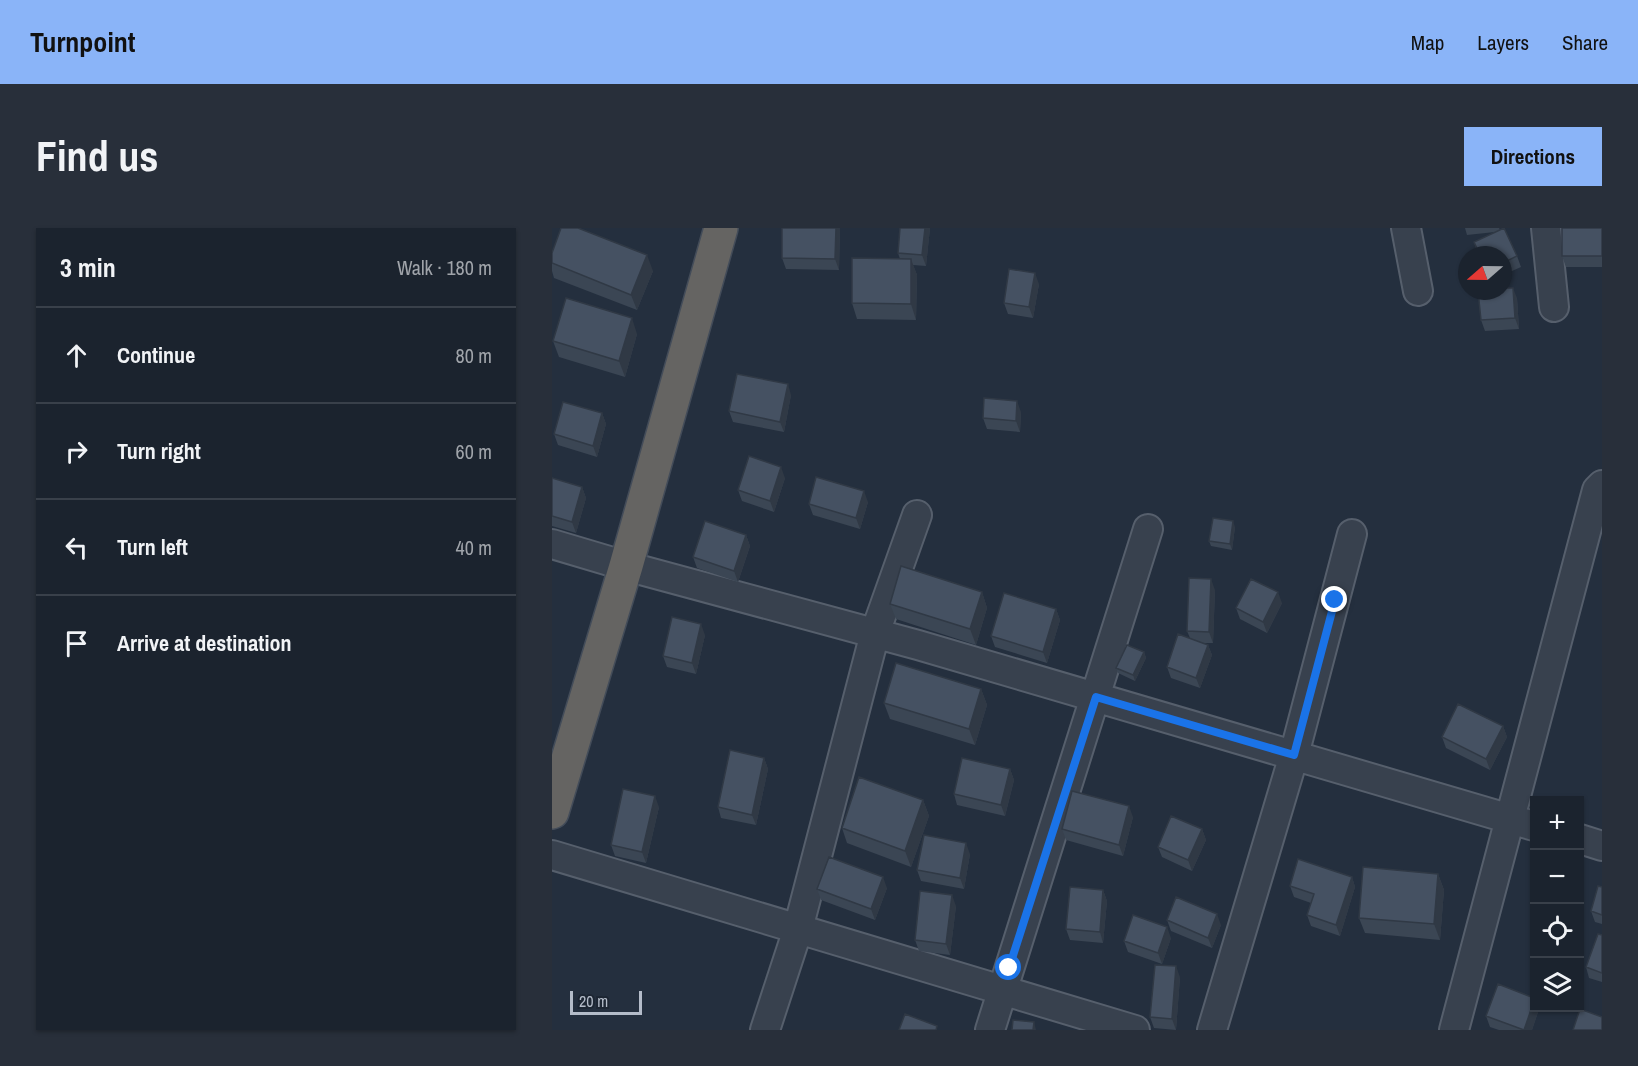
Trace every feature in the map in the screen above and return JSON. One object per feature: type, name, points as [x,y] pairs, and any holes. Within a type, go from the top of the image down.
[{"type":"highway","points":[[552,812],[626,567],[721,228]]},
{"type":"street","points":[[1406,228],[1418,291]]},
{"type":"street","points":[[1546,228],[1554,307]]},
{"type":"street","points":[[1454,1030],[1522,822],[1594,502],[1602,485]]},
{"type":"street","points":[[765,1030],[798,929],[875,633],[917,515]]},
{"type":"street","points":[[990,1030],[1148,529]]},
{"type":"street","points":[[1212,1030],[1294,755],[1352,534]]},
{"type":"street","points":[[552,544],[626,567],[875,633],[1522,822]]},
{"type":"street","points":[[1584,840],[1602,846]]},
{"type":"street","points":[[552,855],[1135,1030]]},
{"type":"building","points":[[561,228],[578,228],[647,255],[631,295],[552,263],[552,253]]},
{"type":"building","points":[[782,228],[836,228],[835,259],[782,258]]},
{"type":"building","points":[[900,228],[925,228],[922,255],[898,253]]},
{"type":"building","points":[[1504,228],[1517,256],[1512,258],[1512,246],[1476,246],[1474,242]]},
{"type":"building","points":[[1562,228],[1602,228],[1602,256],[1562,256]]},
{"type":"building","points":[[852,258],[911,259],[911,304],[852,303]]},
{"type":"building","points":[[1009,269],[1035,273],[1029,307],[1004,303]]},
{"type":"building","points":[[1513,288],[1515,318],[1481,320],[1479,300],[1512,300]]},
{"type":"building","points":[[566,298],[632,318],[619,361],[553,341]]},
{"type":"building","points":[[737,374],[788,384],[780,422],[729,411]]},
{"type":"building","points":[[984,398],[1017,401],[1016,421],[983,418]]},
{"type":"building","points":[[563,402],[602,413],[593,446],[554,434]]},
{"type":"building","points":[[749,456],[781,467],[770,501],[738,490]]},
{"type":"building","points":[[816,477],[864,491],[856,518],[809,504]]},
{"type":"building","points":[[552,478],[582,487],[572,522],[552,516]]},
{"type":"building","points":[[1213,518],[1233,521],[1230,544],[1209,541]]},
{"type":"building","points":[[705,521],[746,535],[734,571],[693,557]]},
{"type":"building","points":[[901,566],[982,592],[970,629],[890,604]]},
{"type":"building","points":[[1189,578],[1211,579],[1209,632],[1187,631]]},
{"type":"building","points":[[1251,579],[1278,592],[1263,622],[1236,608]]},
{"type":"building","points":[[1004,593],[1056,609],[1043,652],[991,636]]},
{"type":"building","points":[[672,617],[701,624],[692,663],[663,656]]},
{"type":"building","points":[[1178,634],[1208,645],[1196,678],[1167,667]]},
{"type":"building","points":[[1127,645],[1144,652],[1133,675],[1116,668]]},
{"type":"building","points":[[896,663],[981,689],[969,729],[884,703]]},
{"type":"building","points":[[1458,704],[1503,726],[1486,759],[1442,737]]},
{"type":"building","points":[[730,750],[764,758],[752,815],[718,807]]},
{"type":"building","points":[[962,758],[1010,769],[1001,805],[954,794]]},
{"type":"building","points":[[859,777],[923,800],[905,851],[842,828]]},
{"type":"building","points":[[623,789],[655,796],[642,852],[611,845]]},
{"type":"building","points":[[1072,791],[1129,806],[1119,845],[1062,829]]},
{"type":"building","points":[[1171,816],[1202,829],[1188,860],[1158,847]]},
{"type":"building","points":[[924,835],[966,843],[960,878],[917,870]]},
{"type":"building","points":[[829,857],[883,877],[871,909],[817,889]]},
{"type":"building","points":[[1298,859],[1352,877],[1336,925],[1307,915],[1314,894],[1290,886]]},
{"type":"building","points":[[1363,867],[1438,874],[1434,924],[1359,918]]},
{"type":"building","points":[[1598,886],[1602,887],[1602,915],[1591,911]]},
{"type":"building","points":[[1070,887],[1103,890],[1100,932],[1066,929]]},
{"type":"building","points":[[920,891],[952,895],[946,944],[915,940]]},
{"type":"building","points":[[1176,897],[1217,914],[1208,938],[1167,920]]},
{"type":"building","points":[[1133,915],[1167,927],[1158,953],[1124,941]]},
{"type":"building","points":[[1598,934],[1602,935],[1602,973],[1586,967]]},
{"type":"building","points":[[1155,965],[1176,966],[1172,1019],[1150,1017]]},
{"type":"building","points":[[1498,984],[1530,996],[1530,1012],[1524,1030],[1486,1016]]},
{"type":"building","points":[[1584,1010],[1602,1017],[1602,1030],[1573,1030],[1579,1012]]},
{"type":"building","points":[[905,1014],[937,1026],[936,1030],[899,1030]]},
{"type":"building","points":[[1013,1020],[1034,1022],[1033,1030],[1012,1030]]},
{"type":"route","points":[[1009,968],[1096,697],[1294,755],[1335,600]]}]
